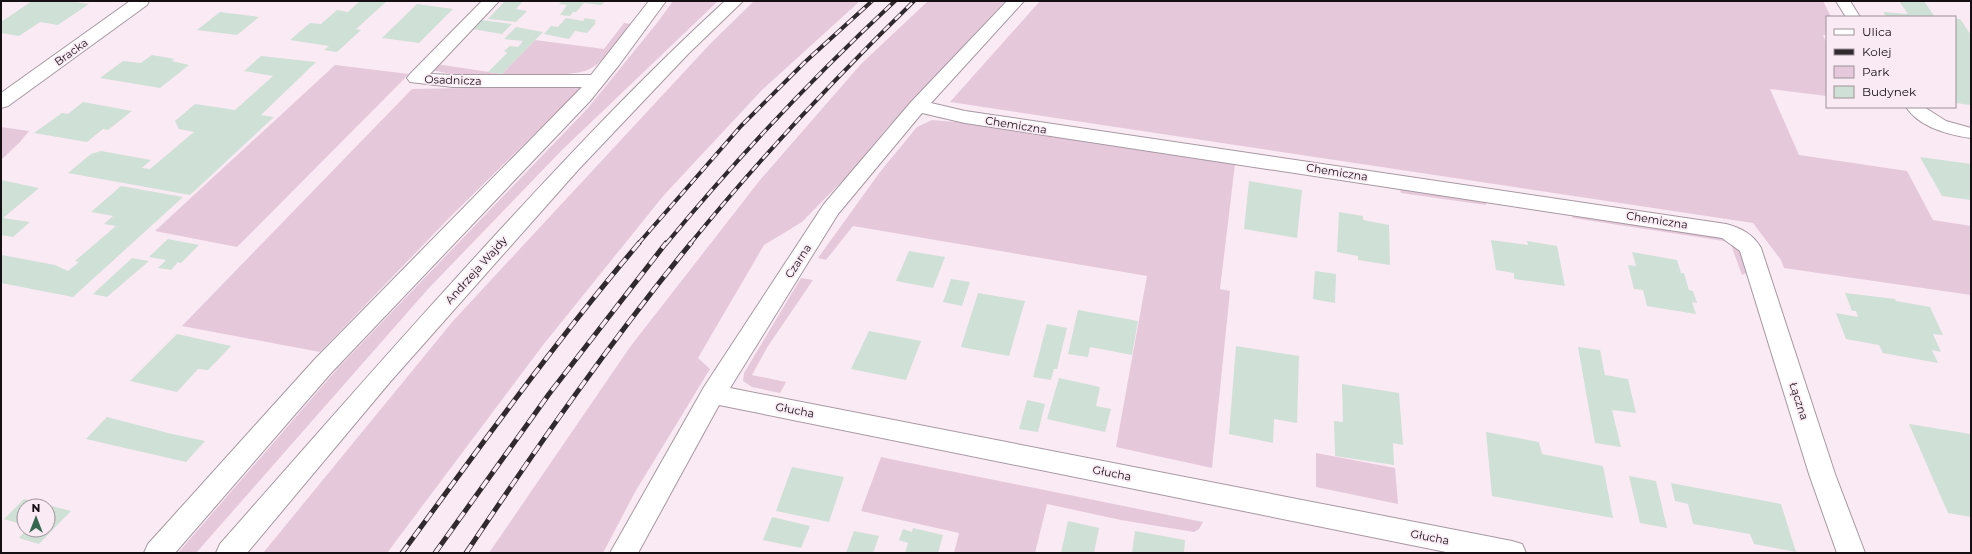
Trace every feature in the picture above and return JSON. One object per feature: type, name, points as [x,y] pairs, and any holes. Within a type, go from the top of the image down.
[{"type":"street","name":"Bracka","points":[[1,102],[141,1]]},
{"type":"street","name":"Osadnicza","points":[[490,1],[416,78],[453,81],[597,81]]},
{"type":"street","points":[[158,553],[323,366],[522,162],[597,81],[658,1]]},
{"type":"street","name":"Andrzeja Wajdy","points":[[230,553],[382,375],[571,165],[682,50],[735,1]]},
{"type":"street","name":"Czarna","points":[[624,553],[713,394],[832,208],[918,106],[1016,1]]},
{"type":"street","name":"Chemiczna","points":[[918,106],[965,117],[1726,231],[1744,240],[1750,248]]},
{"type":"street","name":"Łączna","points":[[1750,248],[1822,474],[1851,553]]},
{"type":"street","name":"Głucha","points":[[713,394],[1512,553]]},
{"type":"lane","points":[[1843,1],[1852,16]]},
{"type":"lane","points":[[1915,108],[1932,121],[1944,126],[1971,132]]},
{"type":"green space","points":[[673,1],[718,1],[561,151],[428,289],[196,553],[178,553],[338,368],[588,108]]},
{"type":"green space","points":[[754,1],[860,1],[762,90],[664,195],[543,345],[387,553],[263,553],[453,321],[710,44]]},
{"type":"green space","points":[[928,1],[1005,1],[887,128],[847,176],[802,222],[764,245],[698,358],[710,369],[635,492],[603,553],[489,553],[630,347],[760,180],[861,64]]},
{"type":"green space","points":[[1040,1],[1823,1],[1830,16],[1826,16],[1826,35],[1823,35],[1826,42],[1826,96],[1770,89],[1799,155],[1907,171],[1933,220],[1971,226],[1971,295],[1784,268],[1781,260],[1753,223],[950,102]]},
{"type":"green space","points":[[624,23],[632,24],[599,63],[585,71],[554,75],[482,76],[460,75],[431,69],[436,64],[502,74],[535,40],[604,49]]},
{"type":"green space","points":[[335,65],[409,74],[237,247],[155,231]]},
{"type":"green space","points":[[583,86],[450,217],[320,352],[182,326],[412,89]]},
{"type":"green space","points":[[932,120],[991,125],[1235,164],[1220,289],[1230,291],[1212,468],[1116,447],[1147,276],[853,226],[826,260],[818,258],[880,172],[917,127]]},
{"type":"green space","points":[[1,127],[29,131],[1,160]]},
{"type":"green space","points":[[1400,189],[1486,202],[1486,205],[1401,193]]},
{"type":"green space","points":[[1572,216],[1725,238],[1739,246],[1748,272],[1742,275],[1730,242],[1573,218]]},
{"type":"green space","points":[[801,278],[813,280],[768,346],[752,375],[786,382],[780,393],[752,387],[743,381],[744,373]]},
{"type":"green space","points":[[1316,453],[1395,468],[1398,504],[1316,487]]},
{"type":"green space","points":[[881,457],[1203,522],[1199,529],[1194,532],[1121,520],[1047,504],[1035,553],[954,553],[959,533],[861,511]]},
{"type":"building","points":[[32,1],[70,1],[89,4],[58,25],[40,22],[19,36],[1,33],[1,22]]},
{"type":"building","points":[[360,1],[387,1],[356,29],[361,30],[337,52],[324,50],[329,46],[290,40],[310,23],[321,24],[337,10],[348,12]]},
{"type":"building","points":[[505,1],[523,1],[516,9],[527,11],[516,22],[488,19]]},
{"type":"building","points":[[562,1],[605,1],[601,5],[584,3],[570,16],[560,15],[567,5],[559,4]]},
{"type":"building","points":[[1899,1],[1924,1],[1934,16],[1886,16],[1883,12],[1908,14]]},
{"type":"building","points":[[417,4],[453,9],[419,43],[382,38]]},
{"type":"building","points":[[220,12],[259,17],[237,35],[197,30]]},
{"type":"building","points":[[566,18],[583,21],[585,18],[596,20],[594,23],[596,23],[587,33],[575,31],[569,39],[544,34],[551,26],[558,27]]},
{"type":"building","points":[[1956,19],[1960,19],[1971,35],[1971,105],[1956,103]]},
{"type":"building","points":[[481,20],[512,24],[502,34],[472,29]]},
{"type":"building","points":[[516,27],[543,32],[502,74],[488,72],[507,53],[504,51],[510,46],[518,47],[523,41],[504,39]]},
{"type":"building","points":[[152,55],[175,59],[172,61],[189,65],[160,88],[100,78],[123,61],[141,63]]},
{"type":"building","points":[[261,56],[316,62],[261,115],[274,117],[190,195],[68,173],[91,154],[101,151],[151,160],[142,168],[150,169],[194,132],[179,129],[175,121],[195,104],[235,110],[273,76],[244,71]]},
{"type":"building","points":[[83,102],[132,111],[108,130],[103,129],[87,142],[34,133],[62,113],[68,114]]},
{"type":"building","points":[[1920,157],[1971,164],[1971,200],[1942,196]]},
{"type":"building","points":[[1,180],[39,188],[3,218],[30,222],[13,237],[1,235]]},
{"type":"building","points":[[1249,181],[1302,190],[1297,238],[1244,229]]},
{"type":"building","points":[[121,186],[183,197],[73,297],[1,283],[2,255],[55,265],[68,271],[79,262],[75,261],[116,226],[104,224],[113,216],[91,212]]},
{"type":"building","points":[[1339,212],[1363,216],[1363,220],[1389,225],[1390,265],[1358,260],[1358,256],[1337,252]]},
{"type":"building","points":[[168,239],[199,245],[181,263],[178,262],[171,270],[158,268],[166,260],[149,257]]},
{"type":"building","points":[[1491,240],[1528,245],[1527,241],[1557,246],[1565,286],[1514,279],[1514,273],[1496,270]]},
{"type":"building","points":[[909,251],[945,257],[933,288],[896,281]]},
{"type":"building","points":[[1632,252],[1677,260],[1681,273],[1684,273],[1689,290],[1693,291],[1697,303],[1692,302],[1696,314],[1647,306],[1643,290],[1634,289],[1628,265],[1636,266]]},
{"type":"building","points":[[132,258],[149,261],[107,297],[93,294]]},
{"type":"building","points":[[1315,271],[1336,274],[1335,303],[1313,299]]},
{"type":"building","points":[[951,279],[970,282],[962,306],[943,302]]},
{"type":"building","points":[[978,293],[1025,301],[1009,356],[961,347]]},
{"type":"building","points":[[1845,293],[1895,299],[1896,301],[1930,307],[1943,335],[1933,334],[1941,352],[1932,350],[1938,363],[1883,353],[1879,345],[1846,339],[1836,313],[1858,317],[1856,311],[1852,311]]},
{"type":"building","points":[[1078,310],[1138,321],[1132,355],[1090,347],[1088,357],[1068,354]]},
{"type":"building","points":[[1047,324],[1067,328],[1057,369],[1054,369],[1051,380],[1033,377]]},
{"type":"building","points":[[869,331],[921,341],[906,380],[851,369]]},
{"type":"building","points":[[177,334],[231,346],[208,370],[198,369],[177,392],[130,381]]},
{"type":"building","points":[[1236,346],[1299,356],[1297,423],[1274,419],[1273,443],[1229,434]]},
{"type":"building","points":[[1578,347],[1600,350],[1605,375],[1628,379],[1636,413],[1612,410],[1621,447],[1595,443]]},
{"type":"building","points":[[1059,378],[1100,387],[1096,406],[1111,409],[1105,432],[1047,419]]},
{"type":"building","points":[[1342,384],[1399,393],[1403,445],[1393,443],[1394,465],[1335,456],[1334,421],[1343,422]]},
{"type":"building","points":[[1027,400],[1045,404],[1038,432],[1019,429]]},
{"type":"building","points":[[107,417],[205,441],[186,462],[86,439]]},
{"type":"building","points":[[1909,424],[1971,434],[1971,517],[1948,513]]},
{"type":"building","points":[[1486,432],[1539,442],[1542,454],[1603,466],[1613,518],[1492,496]]},
{"type":"building","points":[[792,467],[844,477],[829,522],[776,511]]},
{"type":"building","points":[[1629,476],[1656,481],[1667,528],[1640,523]]},
{"type":"building","points":[[1671,483],[1781,504],[1796,552],[1754,544],[1750,534],[1693,524],[1688,504],[1675,501]]},
{"type":"building","points":[[16,507],[16,523],[4,519]]},
{"type":"building","points":[[56,507],[71,511],[56,526]]},
{"type":"building","points":[[772,517],[810,526],[801,548],[763,540]]},
{"type":"building","points":[[1068,521],[1099,528],[1094,553],[1061,553]]},
{"type":"building","points":[[913,528],[943,535],[938,553],[905,553],[908,543],[899,540],[903,529],[912,532]]},
{"type":"building","points":[[854,531],[879,536],[873,553],[846,553]]},
{"type":"building","points":[[1135,531],[1185,540],[1184,553],[1132,553]]},
{"type":"building","points":[[19,538],[45,538],[39,544]]},
{"type":"railway","points":[[638,244],[741,126],[805,62],[872,1]]},
{"type":"railway","points":[[666,244],[720,180],[776,119],[895,1]]},
{"type":"railway","points":[[690,244],[743,181],[799,119],[914,1]]},
{"type":"railway","points":[[402,553],[547,357],[639,243]]},
{"type":"railway","points":[[435,553],[549,394],[666,243]]},
{"type":"railway","points":[[466,553],[575,395],[632,318],[691,243]]}]
